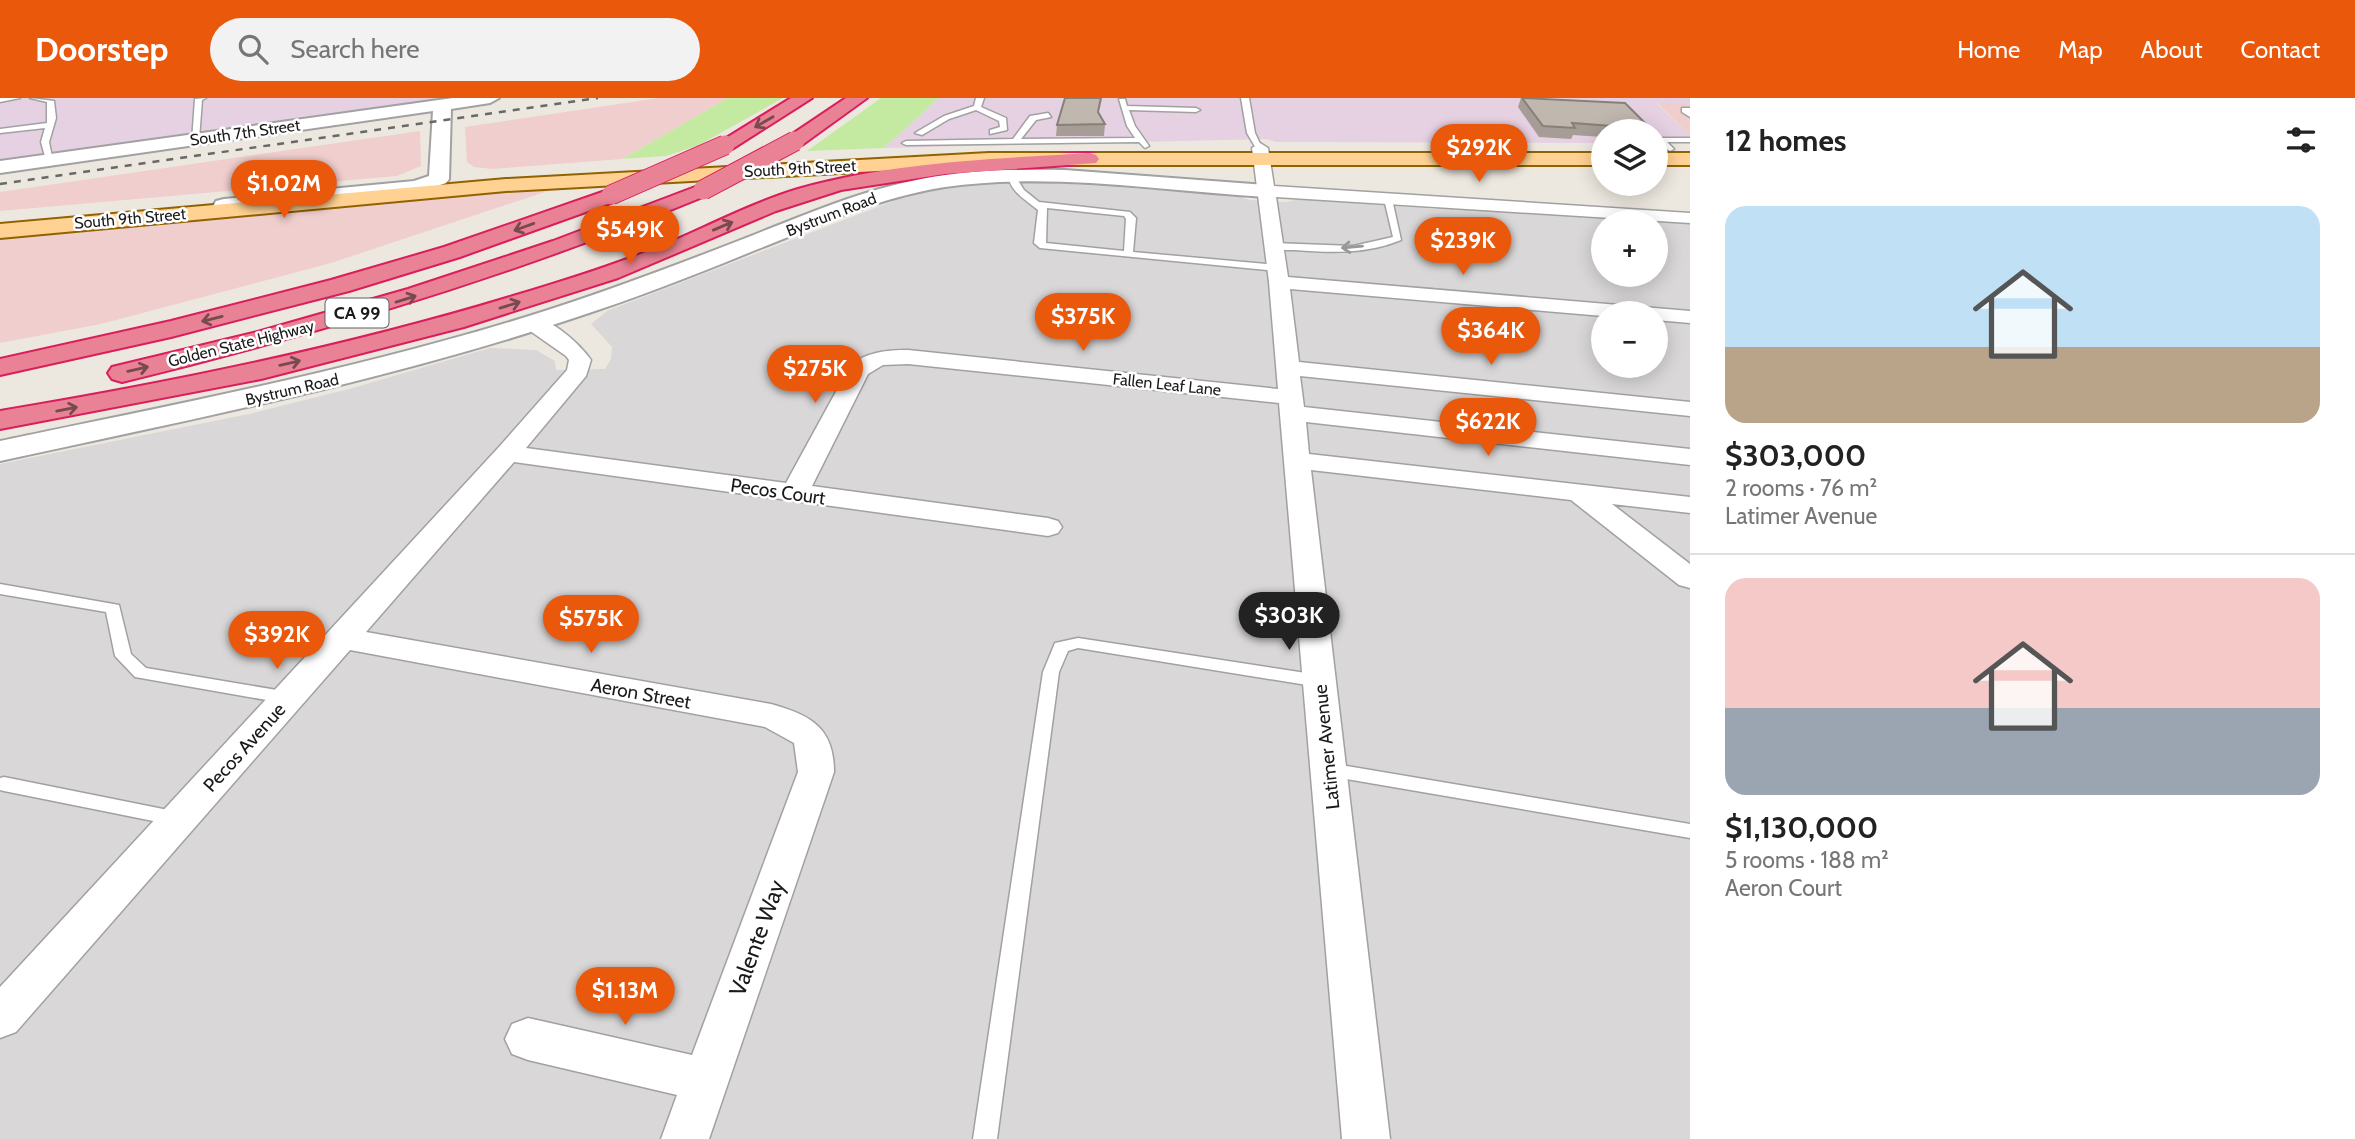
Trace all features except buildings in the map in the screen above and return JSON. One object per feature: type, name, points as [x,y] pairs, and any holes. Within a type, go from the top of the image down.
[{"type":"highway","name":"Golden State Highway","points":[[0,367],[202,321],[450,252],[611,195],[725,145],[803,98]]},
{"type":"highway","name":"Golden State Highway","points":[[0,400],[154,366],[352,315],[511,265],[703,190],[795,141],[858,98]]},
{"type":"highway","points":[[0,420],[221,379],[469,317],[633,265],[803,194],[906,173],[1089,159]]},
{"type":"highway","points":[[803,194],[816,184],[835,177],[841,172],[841,166]]},
{"type":"main road","name":"South 9th Street","points":[[0,220],[439,180],[904,149],[1004,145],[1143,144],[1260,153],[1591,159]]},
{"type":"main road","name":"South 9th Street","points":[[0,231],[117,218],[461,191],[506,185],[841,166],[989,159],[1591,149]]},
{"type":"main road","points":[[1668,152],[1690,159]]},
{"type":"main road","points":[[813,156],[826,158],[841,166]]},
{"type":"main road","points":[[439,180],[506,185]]},
{"type":"street","name":"South 7th Street","points":[[0,167],[490,98]]},
{"type":"street","points":[[117,218],[417,187],[439,180],[442,105]]},
{"type":"street","name":"Latimer Avenue","points":[[1260,153],[1290,393],[1366,1139]]},
{"type":"street","name":"Bystrum Road","points":[[0,451],[329,381],[534,323],[666,278],[862,200],[948,180],[1011,176],[1690,218]]},
{"type":"street","points":[[1276,265],[1591,306]]},
{"type":"street","points":[[1668,315],[1690,317]]},
{"type":"street","name":"Pecos Avenue","points":[[0,1018],[343,638],[578,371],[580,360],[574,351],[534,323]]},
{"type":"street","name":"Fallen Leaf Lane","points":[[794,494],[858,371],[877,359],[908,357],[1290,393]]},
{"type":"street","points":[[1290,393],[1690,409]]},
{"type":"street","points":[[1290,393],[1690,457]]},
{"type":"street","name":"Pecos Court","points":[[508,453],[1048,527]]},
{"type":"street","points":[[1296,460],[1690,505]]},
{"type":"street","points":[[1581,494],[1690,579]]},
{"type":"street","name":"Aeron Street","points":[[343,638],[771,716],[796,726],[810,737]]},
{"type":"street","name":"Valente Way","points":[[685,1139],[816,772],[818,752],[810,737]]},
{"type":"street","points":[[528,1039],[706,1080]]},
{"type":"lane","points":[[0,100],[16,98]]},
{"type":"lane","points":[[37,98],[50,101],[50,125],[45,142],[50,160]]},
{"type":"lane","points":[[195,139],[199,99],[202,98]]},
{"type":"lane","points":[[1121,98],[1131,126],[1143,144]]},
{"type":"lane","points":[[1245,98],[1251,133],[1260,153]]},
{"type":"lane","points":[[904,149],[919,133],[940,118],[994,99]]},
{"type":"lane","points":[[919,133],[993,132],[1004,128],[1003,120],[979,103]]},
{"type":"lane","points":[[1124,108],[1196,110]]},
{"type":"lane","points":[[993,132],[1004,145],[1033,118],[1048,115]]},
{"type":"lane","points":[[0,131],[50,125]]},
{"type":"lane","points":[[1668,140],[1690,140]]},
{"type":"lane","points":[[1011,176],[1015,189],[1043,209],[1038,237],[1043,246],[1276,265],[1317,248],[1386,244],[1398,238],[1388,198]]},
{"type":"lane","points":[[1036,204],[1128,214],[1131,218],[1128,255]]},
{"type":"lane","points":[[0,589],[113,608],[123,656],[141,673],[289,698]]},
{"type":"lane","points":[[985,1139],[1051,672],[1061,647],[1078,643],[1319,681]]},
{"type":"lane","points":[[1329,770],[1690,831]]},
{"type":"lane","points":[[4,784],[178,819]]},
{"type":"shaded area","points":[[0,98],[451,98],[0,160]]},
{"type":"shaded area","points":[[659,98],[728,98],[622,159],[493,169],[474,167],[467,162],[465,127]]},
{"type":"shaded area","points":[[939,98],[1690,98],[1690,104],[1656,103],[1690,136],[1690,143],[1668,143],[1668,119],[1591,119],[1591,143],[1276,142],[1267,139],[884,148]]},
{"type":"shaded area","points":[[1656,102],[1690,104],[1690,136]]},
{"type":"shaded area","points":[[420,131],[421,166],[397,176],[0,211],[0,192]]},
{"type":"shaded area","points":[[1035,182],[1236,195],[1249,200],[1286,202],[1300,199],[1436,209],[1447,205],[1591,216],[1591,287],[1668,287],[1668,221],[1690,223],[1690,1139],[0,1139],[0,464],[249,414],[349,389],[490,348],[536,350],[555,361],[556,370],[605,369],[611,359],[612,347],[591,324],[607,311],[909,195],[975,184]]},
{"type":"shaded area","points":[[557,188],[331,263],[101,324],[0,343],[0,238],[192,217]]},
{"type":"green space","points":[[728,98],[783,98],[699,145],[666,156],[622,159]]},
{"type":"green space","points":[[881,98],[939,98],[884,148],[807,151]]},
{"type":"railway","points":[[0,184],[598,98]]}]
